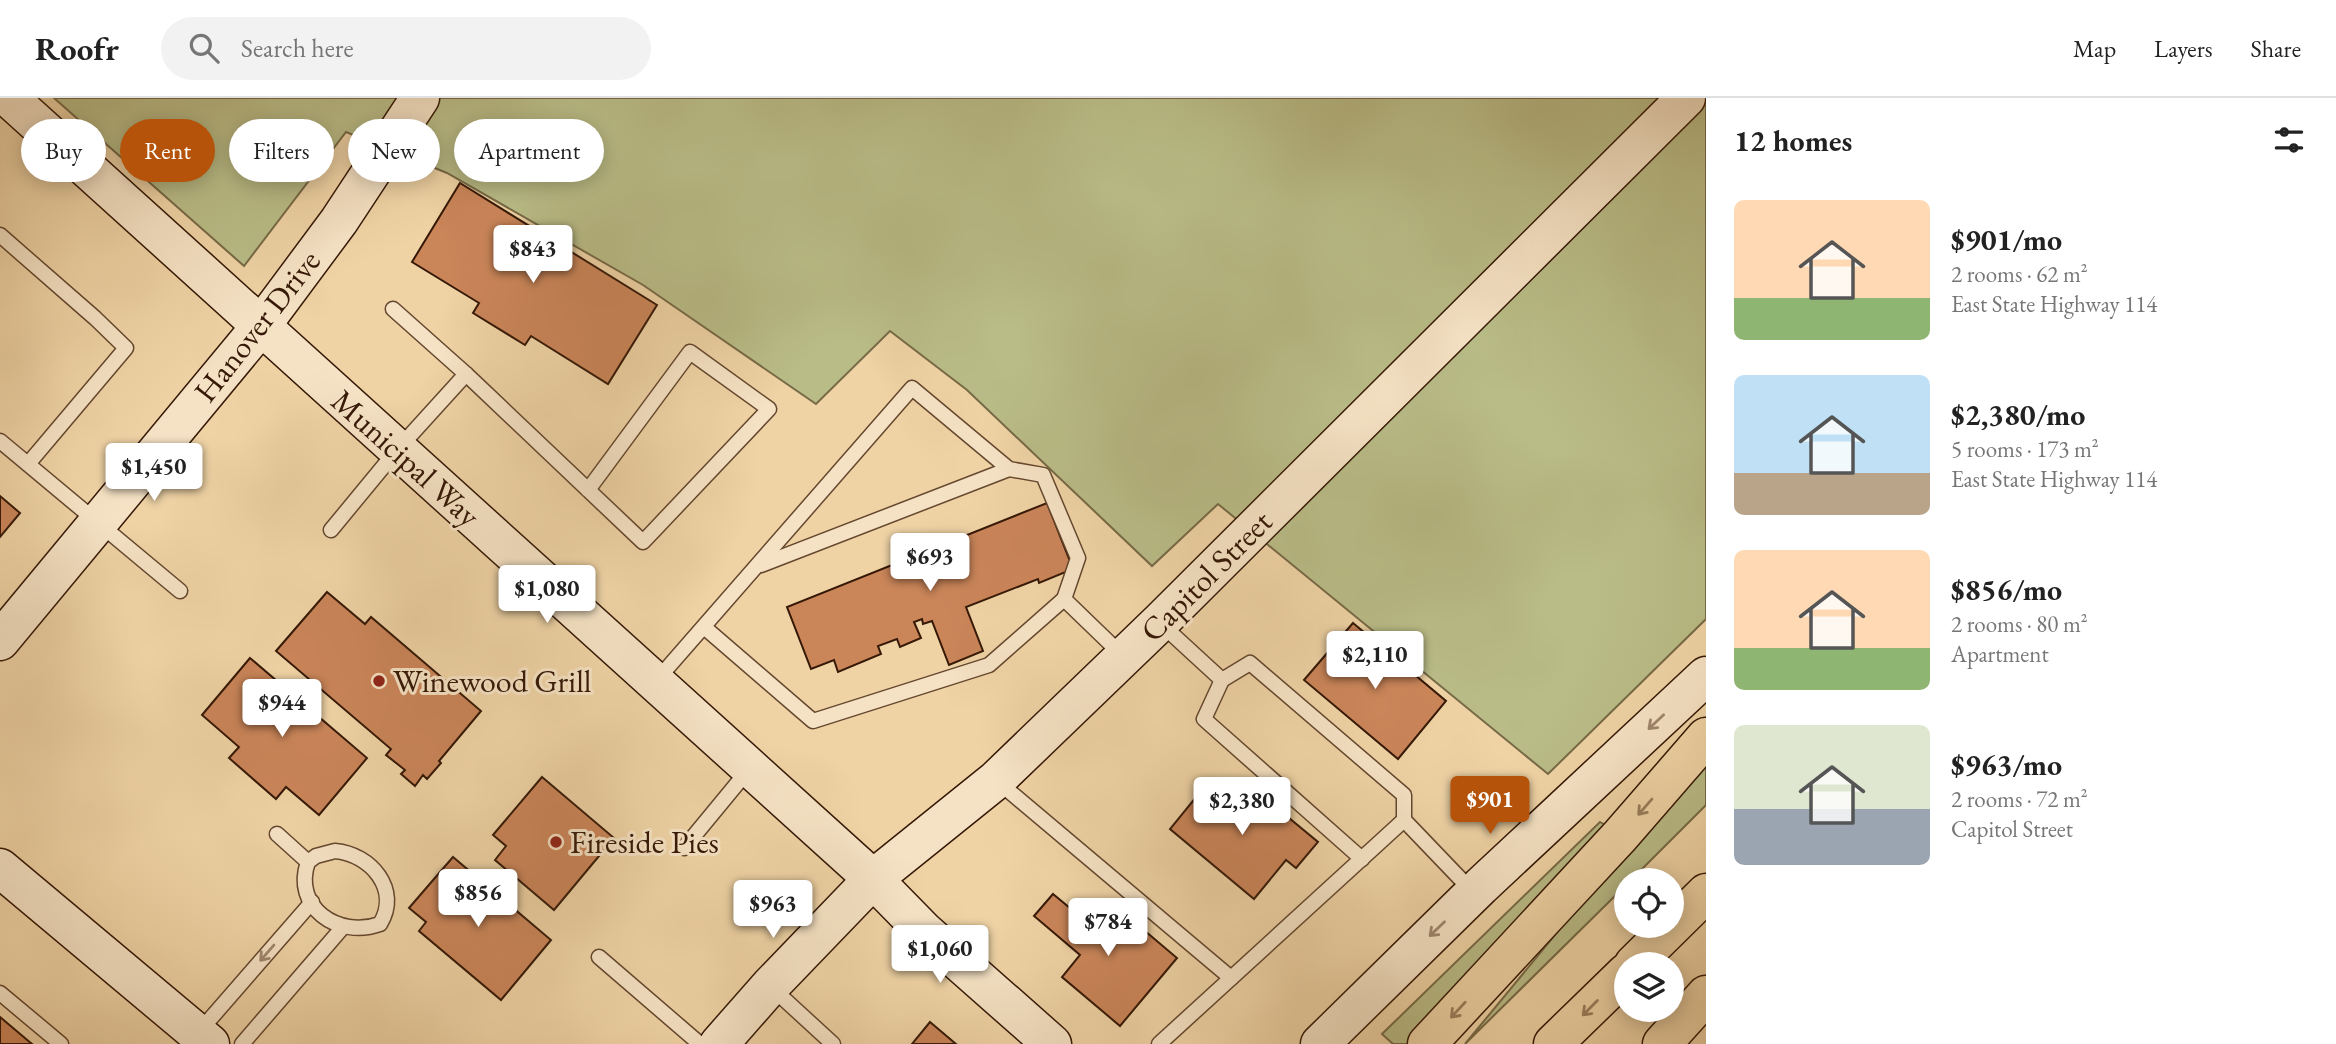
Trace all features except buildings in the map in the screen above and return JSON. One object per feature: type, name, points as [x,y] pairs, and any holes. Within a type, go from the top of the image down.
[{"type":"highway","points":[[1427,1044],[1620,836],[1706,737]]},
{"type":"highway","points":[[1646,952],[1706,893]]},
{"type":"highway","points":[[1553,1044],[1614,984]]},
{"type":"highway","points":[[1662,1044],[1706,995]]},
{"type":"street","name":"Hanover Drive","points":[[0,641],[261,326],[339,221],[420,98]]},
{"type":"street","name":"Capitol Street","points":[[719,1044],[770,986],[873,879],[996,780],[1160,622],[1686,98]]},
{"type":"street","name":"Municipal Way","points":[[10,104],[261,326],[873,879],[924,931],[1052,1044]]},
{"type":"street","points":[[1320,1044],[1474,893],[1706,676]]},
{"type":"street","points":[[0,868],[204,1039]]},
{"type":"lane","points":[[0,234],[96,318],[125,348],[28,464]]},
{"type":"lane","points":[[393,309],[466,374],[588,490],[643,542],[769,409],[690,352],[588,490]]},
{"type":"lane","points":[[331,530],[397,450],[466,374]]},
{"type":"lane","points":[[655,682],[912,388],[1009,469],[1043,475],[1079,558],[1064,598],[989,665],[813,721],[704,627]]},
{"type":"lane","points":[[0,441],[180,591]]},
{"type":"lane","points":[[756,567],[1009,469]]},
{"type":"lane","points":[[1064,598],[1124,657]]},
{"type":"lane","points":[[1160,622],[1223,680]]},
{"type":"lane","points":[[1362,859],[1204,719],[1223,680],[1250,663],[1404,795],[1404,820],[1474,893]]},
{"type":"lane","points":[[684,848],[750,768]]},
{"type":"lane","points":[[996,780],[1231,978]]},
{"type":"lane","points":[[1159,1044],[1404,820]]},
{"type":"lane","points":[[277,834],[308,862]]},
{"type":"lane","points":[[344,852],[369,866],[387,889],[387,908],[380,924],[367,929],[342,927],[325,918],[312,902],[304,882],[308,862],[325,853],[344,852]]},
{"type":"lane","points":[[204,1039],[312,902]]},
{"type":"lane","points":[[242,1044],[342,927]]},
{"type":"lane","points":[[599,957],[700,1044]]},
{"type":"lane","points":[[770,986],[831,1044]]},
{"type":"lane","points":[[0,993],[61,1044]]},
{"type":"green space","points":[[54,98],[1706,98],[1706,619],[1548,774],[1218,504],[1152,566],[967,390],[890,331],[816,404],[643,285],[463,182],[604,182],[604,119],[454,119],[454,177],[440,170],[440,119],[348,119],[348,133],[334,148],[334,119],[229,119],[229,182],[308,182],[244,266],[149,182],[215,182],[215,119],[120,119],[120,156],[106,144],[106,119],[78,119]]},
{"type":"green space","points":[[1706,752],[1706,805],[1643,868],[1614,868],[1614,897],[1465,1044]]},
{"type":"green space","points":[[1600,822],[1607,826],[1418,1044],[1393,1044],[1382,1034]]},
{"type":"place","name":"Winewood Grill","points":[[379,681]]},
{"type":"place","name":"Fireside Pies","points":[[556,842]]}]
